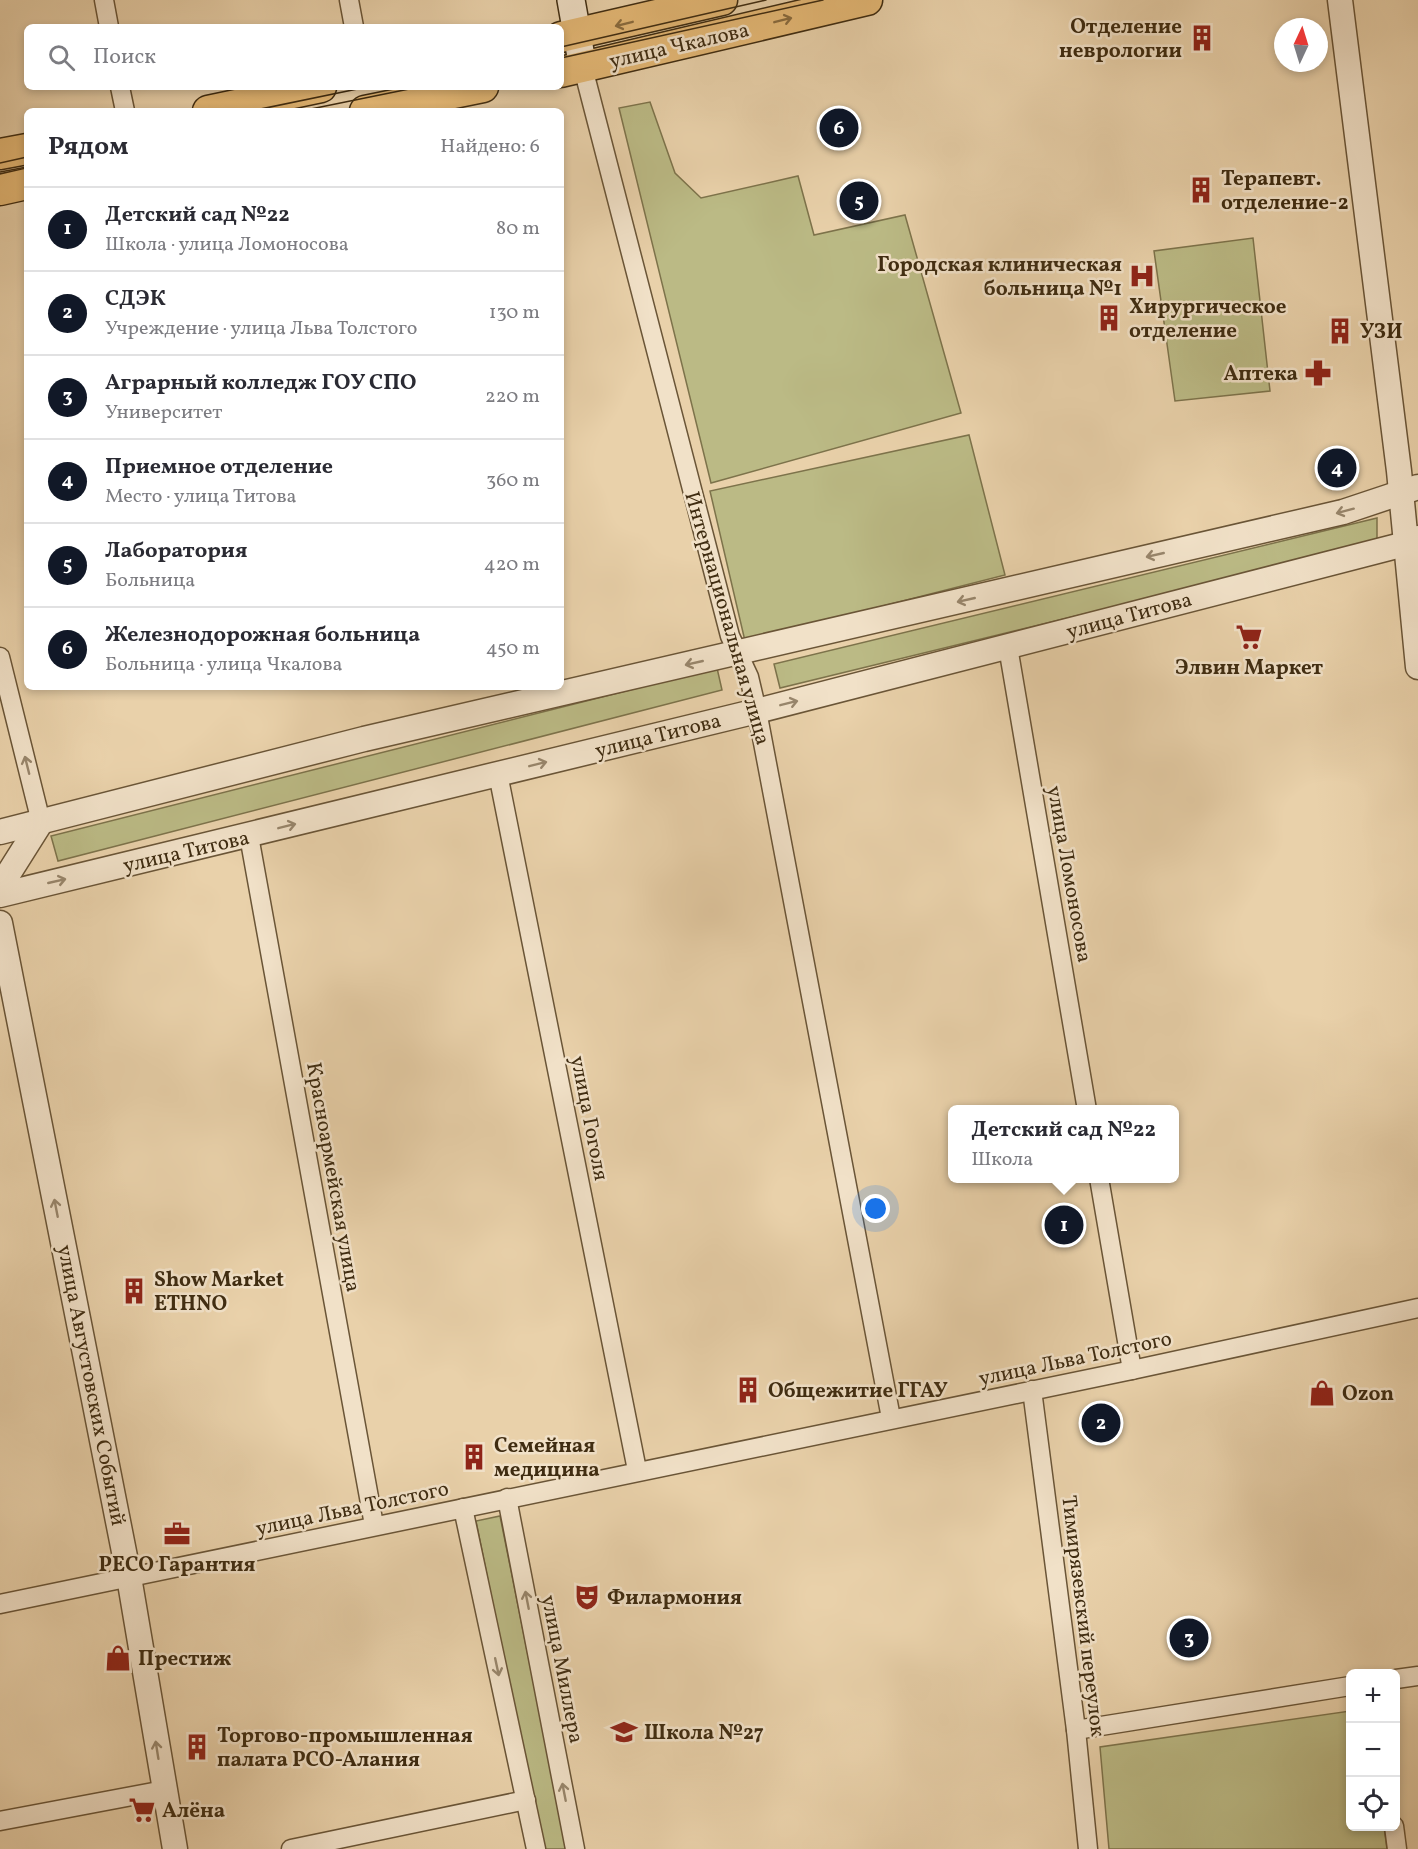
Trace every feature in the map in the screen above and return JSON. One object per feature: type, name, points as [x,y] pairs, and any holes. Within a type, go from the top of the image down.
[{"type":"main road","name":"Интернациональная улица","points":[[571,0],[569,36],[572,70]]},
{"type":"main road","name":"улица Чкалова","points":[[569,36],[722,0]]},
{"type":"main road","name":"улица Чкалова","points":[[572,70],[867,0]]},
{"type":"main road","points":[[222,108],[307,90]]},
{"type":"main road","points":[[380,108],[468,90]]},
{"type":"main road","points":[[0,154],[24,150]]},
{"type":"main road","points":[[0,190],[24,185]]},
{"type":"street","points":[[104,0],[108,24]]},
{"type":"street","points":[[349,0],[353,24]]},
{"type":"street","points":[[1340,0],[1410,490],[1418,667]]},
{"type":"street","name":"Интернациональная улица","points":[[572,70],[728,626],[748,677],[757,711],[891,1418]]},
{"type":"street","points":[[120,90],[124,108]]},
{"type":"street","points":[[0,832],[364,739],[1343,512],[1410,490]]},
{"type":"street","name":"улица Титова","points":[[0,895],[757,711],[1411,541]]},
{"type":"street","name":"улица Ломоносова","points":[[1008,646],[1086,1105]]},
{"type":"street","points":[[0,657],[40,822],[0,887]]},
{"type":"street","name":"улица Гоголя","points":[[498,774],[637,1470]]},
{"type":"street","name":"Красноармейская улица","points":[[249,836],[374,1525]]},
{"type":"street","name":"улица Августовских Событий","points":[[0,923],[129,1577],[175,1849]]},
{"type":"street","points":[[1100,1183],[1132,1370]]},
{"type":"street","name":"улица Льва Толстого","points":[[0,1604],[637,1470],[1132,1370],[1418,1308]]},
{"type":"street","name":"Тимирязевский переулок","points":[[1032,1390],[1076,1730],[1088,1849]]},
{"type":"street","name":"улица Миллера","points":[[507,1497],[575,1849]]},
{"type":"street","points":[[463,1508],[536,1849]]},
{"type":"street","points":[[1400,1678],[1418,1676]]},
{"type":"street","points":[[1076,1730],[1346,1687]]},
{"type":"street","points":[[0,1821],[164,1790]]},
{"type":"street","points":[[291,1849],[526,1800]]},
{"type":"street","points":[[1395,1831],[1397,1849]]},
{"type":"shaded area","points":[[650,102],[675,173],[701,198],[798,176],[814,235],[905,215],[961,413],[711,483],[619,108]]},
{"type":"shaded area","points":[[1253,238],[1270,391],[1175,401],[1154,251]]},
{"type":"shaded area","points":[[969,435],[1005,575],[745,641],[710,491]]},
{"type":"shaded area","points":[[1377,518],[1377,542],[780,688],[774,664]]},
{"type":"shaded area","points":[[717,668],[722,690],[58,861],[51,836]]},
{"type":"shaded area","points":[[500,1516],[567,1849],[542,1849],[476,1521]]},
{"type":"shaded area","points":[[1346,1712],[1346,1831],[1385,1831],[1387,1849],[1109,1849],[1100,1747]]},
{"type":"tram line","points":[[564,46],[766,0]]},
{"type":"tram line","points":[[564,57],[823,0]]},
{"type":"tram line","points":[[266,108],[352,90]]},
{"type":"tram line","points":[[316,108],[404,90]]},
{"type":"tram line","points":[[0,163],[24,158]]},
{"type":"tram line","points":[[0,172],[24,168]]},
{"type":"place","name":"Отделение неврологии","points":[[1202,38]]},
{"type":"place","name":"Железнодорожная больница","points":[[839,128]]},
{"type":"place","name":"Терапевт. отделение-2","points":[[1201,190]]},
{"type":"place","name":"Лаборатория","points":[[859,201]]},
{"type":"place","name":"Городская клиническая больница №1","points":[[1142,276]]},
{"type":"place","name":"Хирургическое отделение","points":[[1109,318]]},
{"type":"place","name":"УЗИ","points":[[1340,331]]},
{"type":"place","name":"Аптека","points":[[1318,373]]},
{"type":"place","name":"Приемное отделение","points":[[1337,468]]},
{"type":"place","name":"Элвин Маркет","points":[[1249,637]]},
{"type":"place","name":"Детский сад №22","points":[[1064,1225]]},
{"type":"place","name":"Show Market ETHNO","points":[[134,1291]]},
{"type":"place","name":"Общежитие ГГАУ","points":[[748,1390]]},
{"type":"place","name":"Ozon","points":[[1322,1393]]},
{"type":"place","name":"СДЭК","points":[[1101,1423]]},
{"type":"place","name":"Семейная медицина","points":[[474,1457]]},
{"type":"place","name":"РЕСО Гарантия","points":[[177,1534]]},
{"type":"place","name":"Филармония","points":[[587,1597]]},
{"type":"place","name":"Аграрный колледж ГОУ СПО","points":[[1189,1638]]},
{"type":"place","name":"Престиж","points":[[118,1658]]},
{"type":"place","name":"Школа №27","points":[[624,1732]]},
{"type":"place","name":"Торгово-промышленная палата РСО-Алания","points":[[197,1747]]},
{"type":"place","name":"Алёна","points":[[142,1810]]}]
